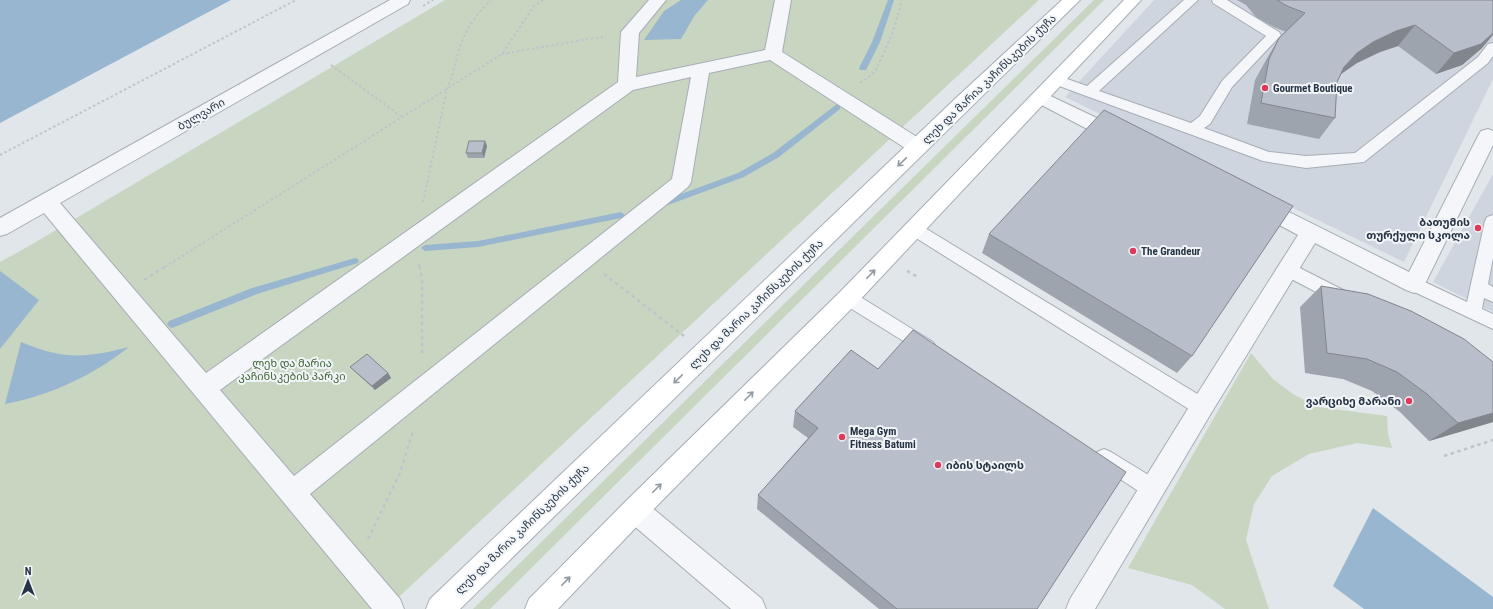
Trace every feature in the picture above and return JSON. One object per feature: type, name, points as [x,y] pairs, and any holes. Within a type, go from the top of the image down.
[{"type":"main road","name":"ლეხ და მარია კაჩინსკების ქუჩა","points":[[440,609],[918,146],[1072,0]]},
{"type":"main road","points":[[539,609],[635,510],[848,298],[1133,0]]},
{"type":"street","name":"ბულვარი","points":[[0,228],[402,0]]},
{"type":"street","points":[[627,86],[630,32],[658,0]]},
{"type":"street","points":[[774,54],[783,0]]},
{"type":"street","points":[[204,388],[627,86],[774,54],[918,146]]},
{"type":"street","points":[[292,493],[681,182],[701,70]]},
{"type":"street","points":[[1040,97],[1135,145]]},
{"type":"street","points":[[1241,197],[1414,284],[1488,136]]},
{"type":"street","points":[[47,202],[390,609]]},
{"type":"street","points":[[1080,609],[1202,407],[1311,232]]},
{"type":"street","points":[[635,510],[752,609]]},
{"type":"lane","points":[[1089,92],[1192,0]]},
{"type":"lane","points":[[1192,130],[1205,120],[1227,84],[1274,35],[1218,0]]},
{"type":"lane","points":[[1056,80],[1268,157],[1306,162],[1359,158],[1483,60],[1493,47]]},
{"type":"lane","points":[[1473,312],[1486,291],[1493,222]]},
{"type":"lane","points":[[914,229],[1202,407]]},
{"type":"lane","points":[[1288,269],[1352,302]]},
{"type":"lane","points":[[1414,284],[1493,322]]},
{"type":"lane","points":[[848,298],[938,354]]},
{"type":"lane","points":[[1093,451],[1153,489]]},
{"type":"path","points":[[0,155],[296,0]]},
{"type":"path","points":[[349,559],[368,540],[388,501],[411,438],[422,362],[423,323],[422,278],[416,236],[447,89],[454,76],[459,50],[469,24],[481,8],[491,0]]},
{"type":"path","points":[[502,54],[534,6],[543,0]]},
{"type":"path","points":[[842,98],[875,72],[893,32],[902,0]]},
{"type":"path","points":[[124,293],[502,54],[630,32]]},
{"type":"path","points":[[312,51],[402,117]]},
{"type":"path","points":[[585,258],[705,353]]},
{"type":"path","points":[[1444,456],[1493,440]]},
{"type":"shaded area","points":[[1154,0],[1493,0],[1493,79],[1404,262],[1065,97]]},
{"type":"shaded area","name":"ბათუმის თურქული სკოლა","points":[[1493,174],[1493,312],[1433,282]]},
{"type":"green space","name":"ლეხ და მარია კაჩინსკების პარკი","points":[[445,0],[1039,0],[386,609],[0,609],[0,262]]},
{"type":"green space","points":[[1094,0],[1104,0],[490,609],[473,609]]},
{"type":"green space","points":[[1251,353],[1273,379],[1293,394],[1318,407],[1387,416],[1388,434],[1392,448],[1357,443],[1309,454],[1272,476],[1254,504],[1246,540],[1269,609],[1225,609],[1192,585],[1128,568]]},
{"type":"water","points":[[0,0],[231,0],[0,123]]},
{"type":"water","points":[[681,0],[708,0],[695,15],[681,39],[644,40],[664,11]]},
{"type":"water","points":[[0,271],[39,300],[0,349]]},
{"type":"water","points":[[21,342],[50,352],[75,355],[87,355],[114,351],[129,347],[100,367],[55,390],[5,404]]},
{"type":"water","points":[[1373,508],[1493,597],[1493,609],[1364,609],[1333,586]]},
{"type":"building","points":[[1277,0],[1493,0],[1493,33],[1481,44],[1454,53],[1415,25],[1396,31],[1373,42],[1357,53],[1344,67],[1337,82],[1335,118],[1261,103],[1269,59],[1279,38],[1305,13],[1287,6]]},
{"type":"building","points":[[1104,110],[1293,206],[1192,356],[989,234]]},
{"type":"building","points":[[469,141],[485,141],[482,153],[466,153]]},
{"type":"building","points":[[1321,286],[1368,294],[1411,311],[1464,339],[1493,362],[1493,413],[1458,423],[1427,394],[1397,372],[1367,359],[1327,353]]},
{"type":"building","name":"იბის სტაილს","points":[[913,330],[1126,472],[1037,609],[897,609],[758,495],[818,428],[795,411],[851,350],[878,369]]},
{"type":"building","points":[[367,354],[388,373],[372,386],[350,367]]},
{"type":"waterway","points":[[863,68],[876,42],[891,0]]},
{"type":"waterway","points":[[665,203],[741,175],[776,155],[837,107]]},
{"type":"waterway","points":[[425,248],[478,244],[621,215]]},
{"type":"waterway","points":[[172,324],[255,291],[355,261]]},
{"type":"place","name":"Gourmet Boutique","points":[[1265,88]]},
{"type":"place","name":"ბათუმის თურქული სკოლა","points":[[1478,228]]},
{"type":"place","name":"The Grandeur","points":[[1133,251]]},
{"type":"place","name":"ვარციხე მარანი","points":[[1409,401]]},
{"type":"place","name":"Mega Gym Fitness Batumi","points":[[842,437]]},
{"type":"place","name":"იბის სტაილს","points":[[938,465]]}]
